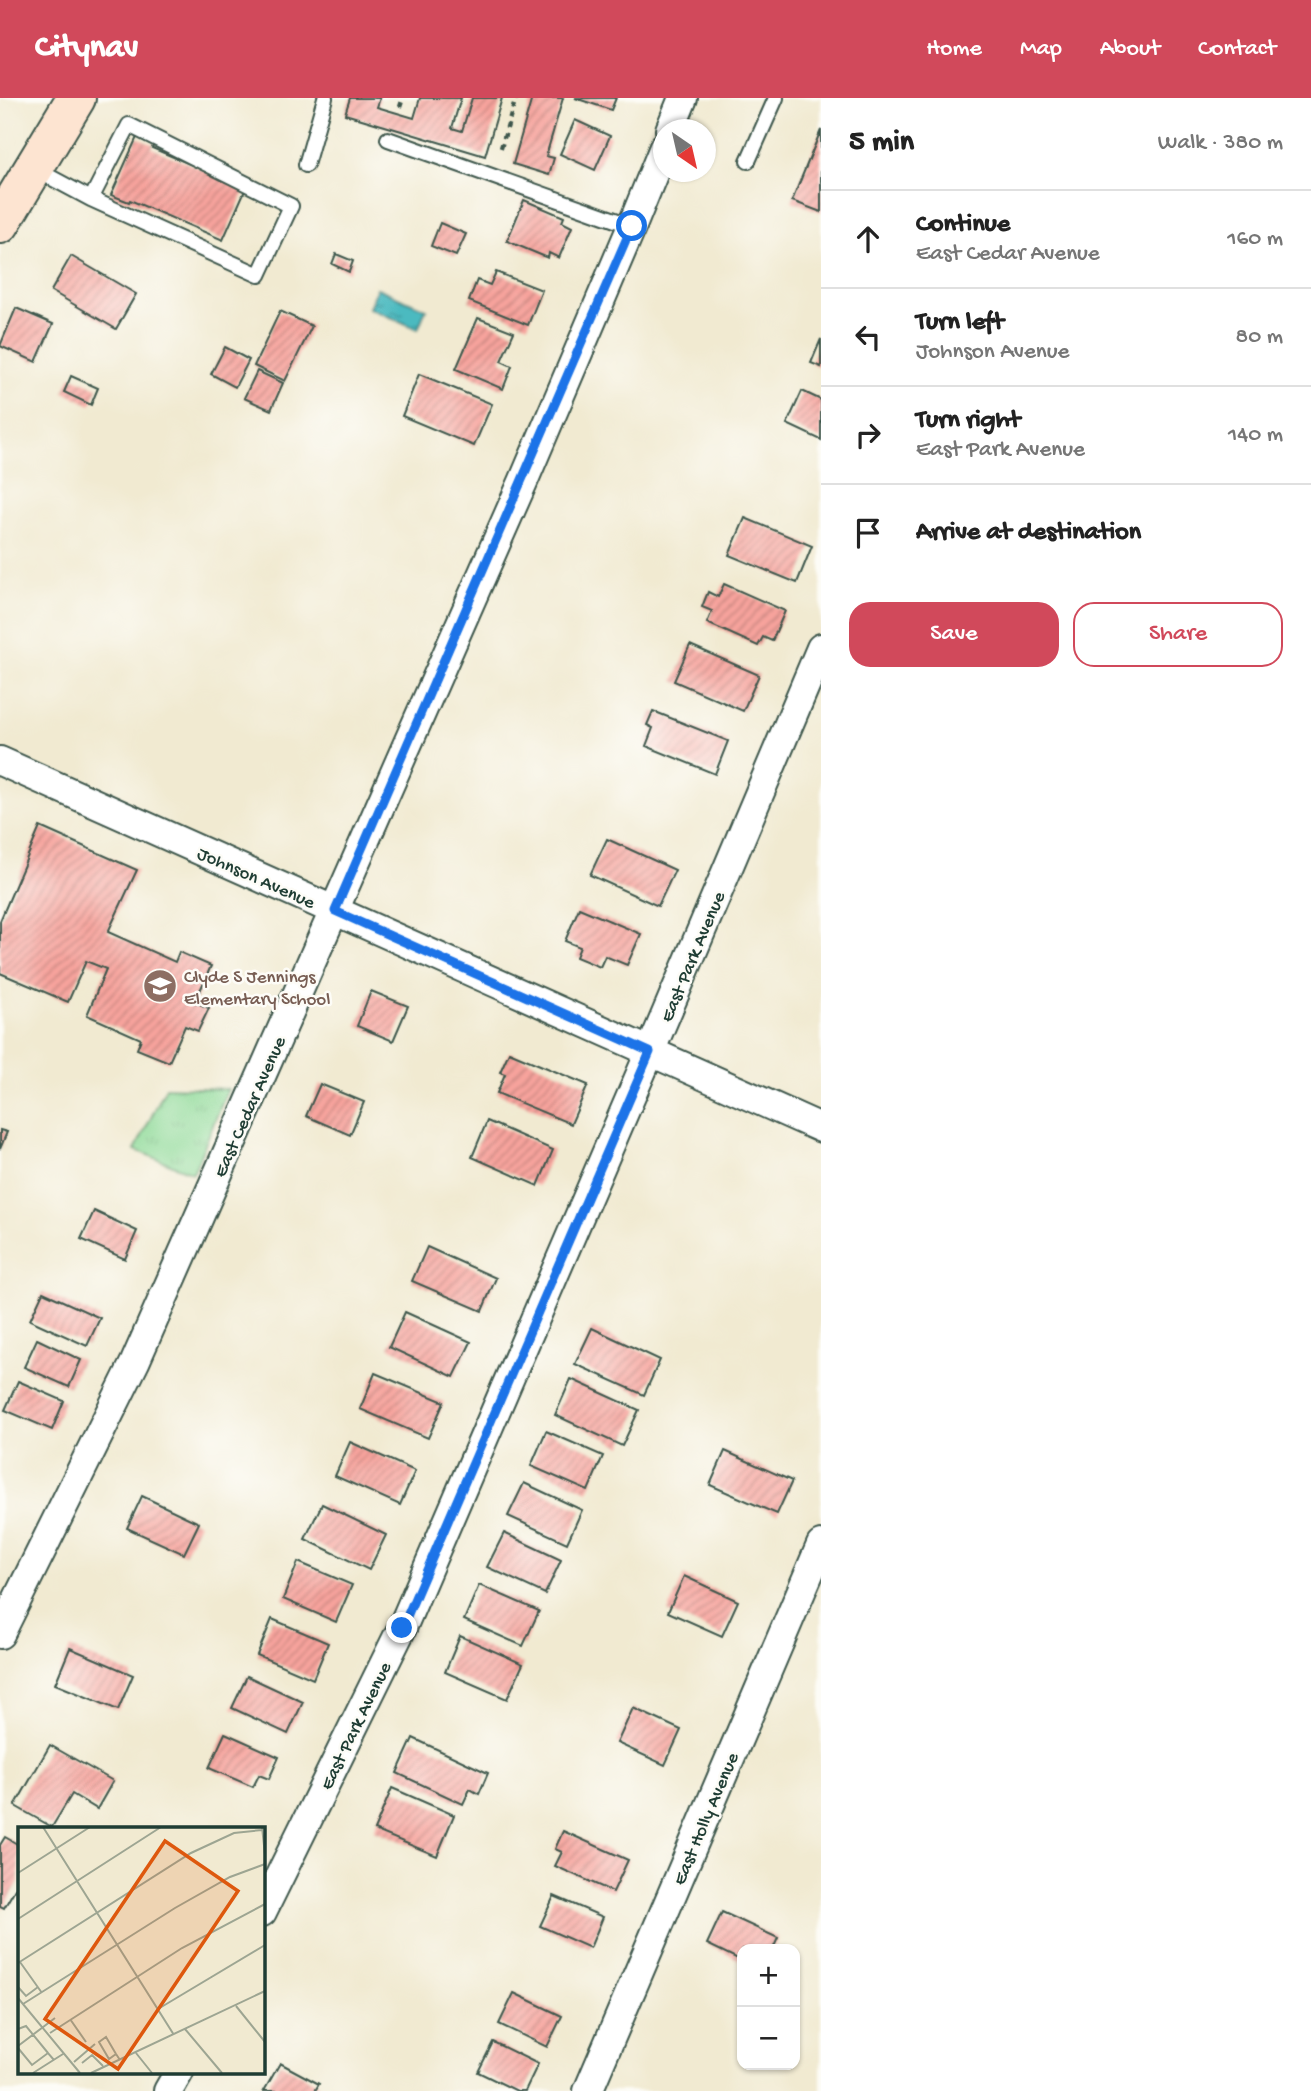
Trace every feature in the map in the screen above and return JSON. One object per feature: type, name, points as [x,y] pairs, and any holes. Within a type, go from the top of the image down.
[{"type":"main road","points":[[0,224],[76,98]]},
{"type":"street","points":[[674,119],[683,98]]},
{"type":"street","name":"East Cedar Avenue","points":[[0,1634],[135,1362],[335,911],[653,172]]},
{"type":"street","name":"East Park Avenue","points":[[264,1908],[402,1628],[821,648]]},
{"type":"street","name":"Johnson Avenue","points":[[1,766],[335,911],[821,1128]]},
{"type":"street","name":"East Holly Avenue","points":[[587,2091],[821,1545]]},
{"type":"street","points":[[169,2091],[178,2074]]},
{"type":"lane","points":[[306,165],[325,98]]},
{"type":"lane","points":[[748,160],[776,98]]},
{"type":"lane","points":[[33,168],[91,199],[260,275],[290,206],[129,125],[91,199]]},
{"type":"lane","points":[[388,139],[632,226]]},
{"type":"path","points":[[400,107],[403,98]]},
{"type":"path","points":[[501,148],[516,98]]},
{"type":"green space","points":[[166,1087],[228,1089],[193,1173],[135,1150]]},
{"type":"water","points":[[377,288],[426,309],[418,329],[369,308]]},
{"type":"building","points":[[350,98],[380,98],[377,107],[414,118],[420,98],[461,98],[452,128],[462,131],[472,98],[502,98],[485,156],[345,114]]},
{"type":"building","points":[[532,98],[563,98],[546,156],[554,158],[549,175],[513,164]]},
{"type":"building","points":[[575,98],[616,98],[611,110]]},
{"type":"building","points":[[575,120],[610,136],[595,170],[560,154]]},
{"type":"building","points":[[821,130],[821,212],[792,201]]},
{"type":"building","points":[[137,137],[154,144],[152,148],[246,188],[223,240],[130,200],[129,202],[111,195]]},
{"type":"building","points":[[524,200],[564,217],[562,222],[572,227],[559,258],[549,253],[548,258],[507,241]]},
{"type":"building","points":[[440,223],[466,234],[456,256],[431,246]]},
{"type":"building","points":[[336,254],[353,261],[349,272],[332,264]]},
{"type":"building","points":[[71,256],[136,294],[116,329],[51,291]]},
{"type":"building","points":[[496,272],[542,290],[528,325],[469,301],[477,280],[490,285]]},
{"type":"building","points":[[16,308],[53,324],[36,362],[0,346]]},
{"type":"building","points":[[280,311],[312,326],[285,381],[254,366]]},
{"type":"building","points":[[478,318],[514,332],[501,361],[512,366],[503,389],[456,369]]},
{"type":"building","points":[[821,339],[821,367],[811,363]]},
{"type":"building","points":[[225,347],[249,360],[235,387],[211,374]]},
{"type":"building","points":[[257,371],[283,383],[271,410],[244,398]]},
{"type":"building","points":[[419,374],[492,404],[474,446],[402,416]]},
{"type":"building","points":[[71,376],[98,388],[91,405],[64,392]]},
{"type":"building","points":[[802,391],[821,400],[821,440],[787,424]]},
{"type":"building","points":[[745,518],[812,546],[797,583],[729,555]]},
{"type":"building","points":[[724,584],[785,611],[772,641],[763,637],[758,646],[707,623],[712,611],[702,607],[708,592],[718,597]]},
{"type":"building","points":[[690,645],[759,675],[743,711],[674,681]]},
{"type":"building","points":[[653,711],[728,741],[715,774],[646,746],[653,728],[647,725]]},
{"type":"building","name":"Clyde S Jennings Elementary School","points":[[40,827],[137,870],[108,932],[175,962],[179,952],[211,966],[195,1002],[209,1008],[198,1031],[185,1026],[169,1062],[137,1049],[141,1039],[87,1015],[106,969],[86,961],[68,1002],[0,973],[0,921]]},
{"type":"building","points":[[607,839],[675,870],[658,906],[590,875]]},
{"type":"building","points":[[579,908],[641,934],[627,965],[605,956],[600,967],[576,957],[580,947],[565,941]]},
{"type":"building","points":[[371,991],[408,1006],[393,1041],[357,1026]]},
{"type":"building","points":[[509,1052],[588,1085],[571,1124],[497,1093],[505,1074],[500,1072]]},
{"type":"building","points":[[320,1084],[364,1102],[350,1135],[306,1116]]},
{"type":"building","points":[[487,1121],[553,1150],[538,1186],[472,1157]]},
{"type":"building","points":[[0,1130],[7,1132],[0,1149]]},
{"type":"building","points":[[94,1211],[137,1231],[125,1259],[81,1239]]},
{"type":"building","points":[[427,1247],[496,1278],[482,1311],[412,1281]]},
{"type":"building","points":[[43,1292],[100,1318],[87,1346],[30,1320]]},
{"type":"building","points":[[405,1312],[471,1342],[454,1377],[389,1347]]},
{"type":"building","points":[[592,1328],[660,1360],[644,1395],[575,1364]]},
{"type":"building","points":[[37,1339],[81,1360],[69,1387],[24,1367]]},
{"type":"building","points":[[375,1373],[444,1402],[428,1438],[360,1409]]},
{"type":"building","points":[[571,1379],[639,1410],[622,1446],[555,1415]]},
{"type":"building","points":[[18,1381],[64,1401],[52,1430],[5,1410]]},
{"type":"building","points":[[546,1431],[603,1456],[588,1491],[531,1466]]},
{"type":"building","points":[[350,1442],[415,1471],[400,1505],[335,1476]]},
{"type":"building","points":[[725,1451],[792,1481],[777,1514],[710,1485]]},
{"type":"building","points":[[524,1483],[582,1510],[567,1543],[508,1516]]},
{"type":"building","points":[[142,1496],[199,1523],[184,1554],[127,1528]]},
{"type":"building","points":[[322,1504],[386,1535],[369,1570],[305,1539]]},
{"type":"building","points":[[504,1533],[561,1560],[545,1594],[487,1567]]},
{"type":"building","points":[[298,1562],[352,1585],[336,1622],[283,1599]]},
{"type":"building","points":[[684,1576],[738,1601],[722,1636],[668,1612]]},
{"type":"building","points":[[479,1585],[539,1611],[523,1646],[464,1620]]},
{"type":"building","points":[[272,1619],[328,1643],[313,1679],[257,1655]]},
{"type":"building","points":[[460,1636],[523,1664],[507,1699],[445,1672]]},
{"type":"building","points":[[70,1648],[133,1675],[118,1710],[55,1684]]},
{"type":"building","points":[[247,1676],[303,1702],[288,1734],[232,1708]]},
{"type":"building","points":[[633,1708],[681,1730],[665,1765],[617,1743]]},
{"type":"building","points":[[225,1733],[279,1757],[269,1779],[259,1775],[253,1787],[209,1768]]},
{"type":"building","points":[[413,1738],[488,1773],[479,1794],[470,1789],[463,1804],[397,1773]]},
{"type":"building","points":[[50,1745],[113,1781],[97,1809],[72,1794],[52,1827],[15,1806]]},
{"type":"building","points":[[392,1788],[454,1815],[437,1856],[374,1830]]},
{"type":"building","points":[[563,1831],[628,1860],[613,1892],[555,1866],[562,1852],[555,1849]]},
{"type":"building","points":[[5,1837],[18,1844],[18,1884],[4,1908],[0,1906],[0,1845]]},
{"type":"building","points":[[554,1896],[603,1917],[590,1948],[540,1926]]},
{"type":"building","points":[[722,1912],[778,1938],[775,1944],[737,1944],[737,1959],[707,1944]]},
{"type":"building","points":[[514,1993],[562,2016],[547,2047],[499,2024]]},
{"type":"building","points":[[493,2042],[538,2064],[525,2091],[517,2091],[478,2072]]},
{"type":"building","points":[[280,2063],[319,2084],[315,2091],[264,2091]]},
{"type":"place","name":"Clyde S Jennings Elementary School","points":[[160,986]]},
{"type":"route","points":[[402,1628],[650,1052],[335,911],[632,226]]}]
